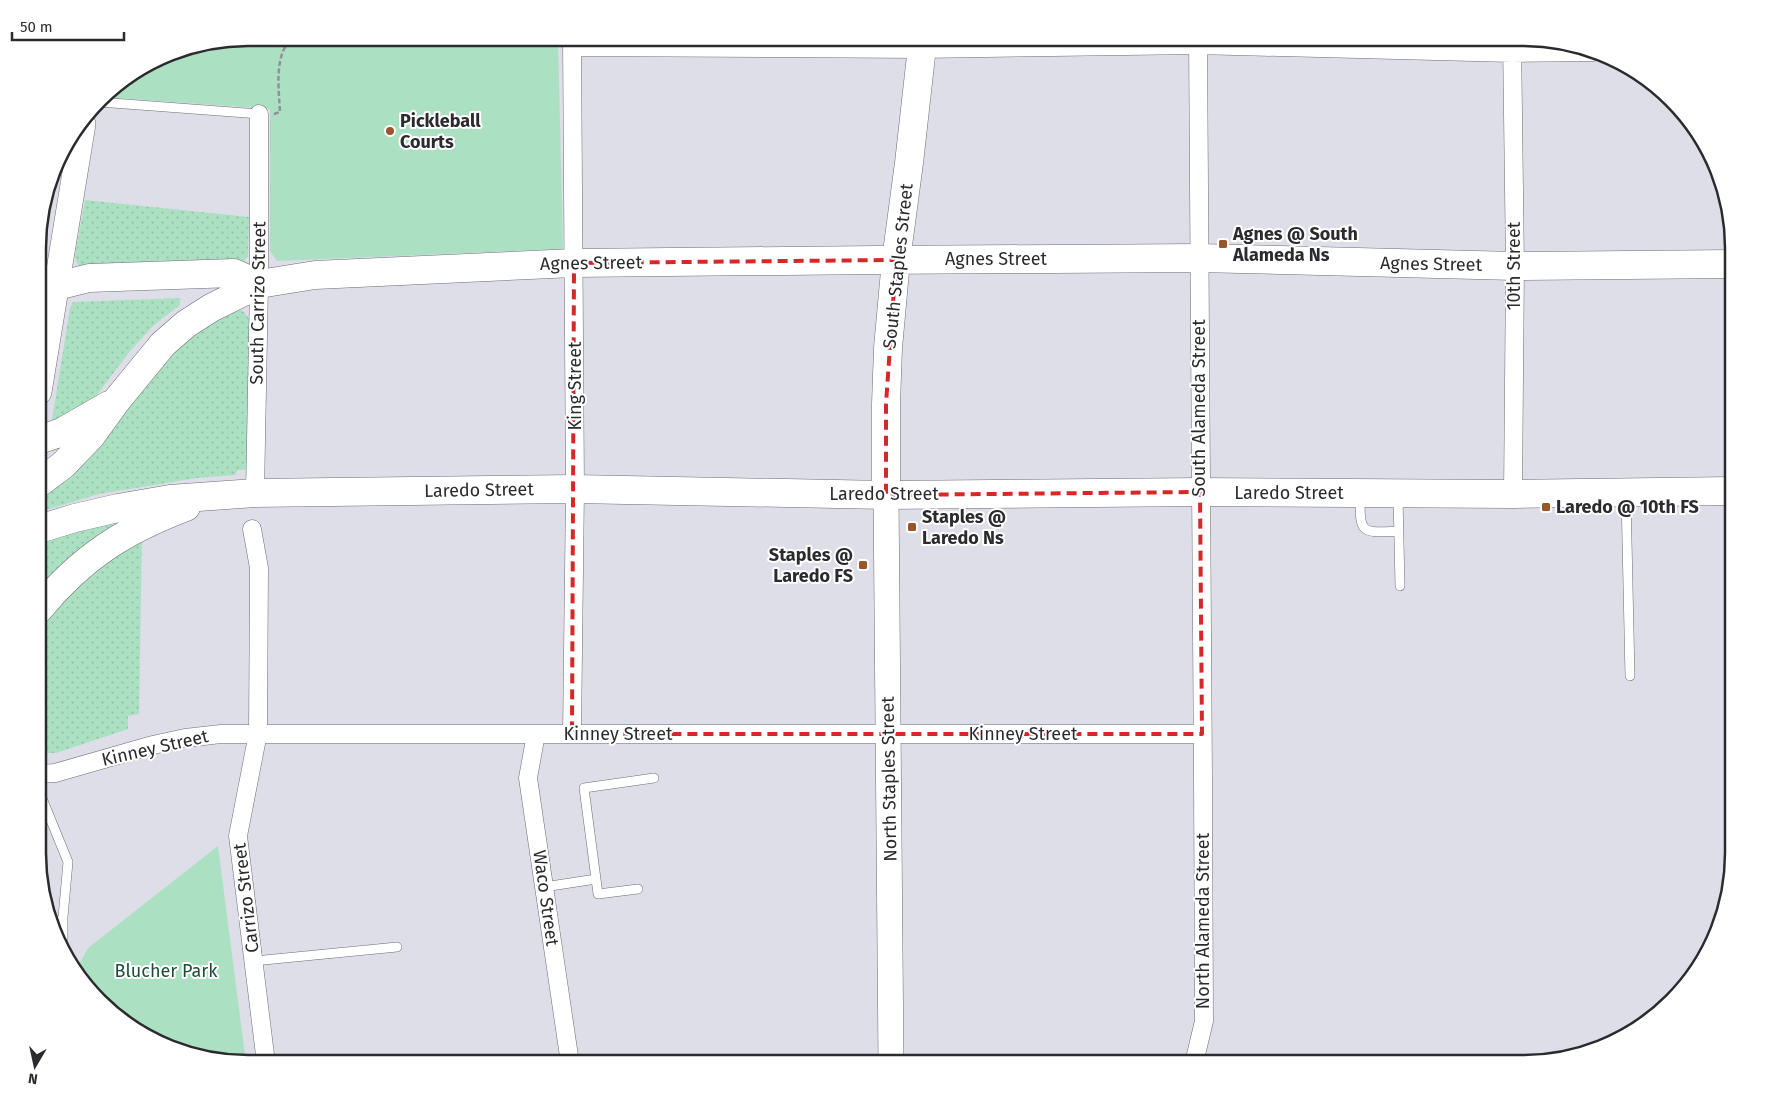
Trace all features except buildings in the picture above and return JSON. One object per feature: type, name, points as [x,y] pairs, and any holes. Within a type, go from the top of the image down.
[{"type":"main road","name":"South Staples Street","points":[[886,495],[888,348],[896,260],[922,46]]},
{"type":"main road","points":[[46,310],[48,286],[81,135]]},
{"type":"main road","name":"Agnes Street","points":[[116,400],[163,344],[186,324],[211,308],[260,284],[315,275],[574,263],[896,260],[1198,258],[1515,266],[1725,264]]},
{"type":"main road","points":[[48,286],[89,278],[234,273],[260,284]]},
{"type":"main road","points":[[46,438],[62,432],[116,400]]},
{"type":"main road","points":[[46,477],[63,465],[91,436],[116,400]]},
{"type":"main road","name":"Laredo Street","points":[[46,527],[74,518],[170,498],[255,493],[575,489],[886,495],[1200,492],[1513,494],[1725,491]]},
{"type":"main road","points":[[46,601],[60,584],[87,559],[113,541],[137,528],[220,494]]},
{"type":"main road","name":"North Staples Street","points":[[886,495],[892,1055]]},
{"type":"street","name":"King Street","points":[[572,46],[575,489],[572,734]]},
{"type":"street","name":"South Alameda Street","points":[[1198,46],[1203,778]]},
{"type":"street","name":"10th Street","points":[[1512,46],[1515,266],[1513,494]]},
{"type":"street","points":[[1528,46],[1552,48]]},
{"type":"street","name":"South Carrizo Street","points":[[255,493],[260,284],[259,115]]},
{"type":"street","points":[[252,529],[259,568],[258,734]]},
{"type":"street","name":"Kinney Street","points":[[47,773],[153,745],[185,738],[221,734],[1202,734]]},
{"type":"street","name":"Carrizo Street","points":[[258,734],[238,836],[265,1055]]},
{"type":"street","name":"Waco Street","points":[[536,734],[528,778],[569,1055]]},
{"type":"street","name":"North Alameda Street","points":[[1196,1055],[1204,1021],[1203,778]]},
{"type":"lane","points":[[108,103],[259,115]]},
{"type":"lane","points":[[1626,492],[1630,676]]},
{"type":"lane","points":[[1360,493],[1361,524],[1366,530],[1375,532],[1399,531]]},
{"type":"lane","points":[[1398,494],[1400,586]]},
{"type":"lane","points":[[638,889],[598,894],[584,788],[654,778]]},
{"type":"lane","points":[[46,808],[68,862],[63,932]]},
{"type":"lane","points":[[544,887],[596,879]]},
{"type":"lane","points":[[59,923],[63,917]]},
{"type":"lane","points":[[253,961],[398,947]]},
{"type":"path","points":[[259,115],[280,112],[278,75],[287,46]]},
{"type":"highlighted area","points":[[896,260],[886,404],[886,495],[1200,492],[1202,734],[572,734],[574,263]]},
{"type":"green space","points":[[248,46],[558,46],[563,249],[277,261],[270,251],[270,109],[113,98],[136,80],[159,67],[196,53],[222,48]]},
{"type":"green space","points":[[85,200],[249,217],[248,256],[243,262],[235,265],[81,268],[76,262],[75,256]]},
{"type":"green space","points":[[180,298],[180,305],[154,325],[130,351],[87,408],[50,432],[70,308],[73,302]]},
{"type":"green space","points":[[238,309],[244,312],[251,321],[247,466],[245,470],[238,470],[235,475],[197,478],[99,494],[46,510],[46,493],[65,480],[92,456],[114,429],[133,398],[180,345],[210,323]]},
{"type":"green space","points":[[125,519],[46,592],[46,542],[69,534]]},
{"type":"green space","points":[[142,535],[139,714],[128,716],[128,729],[56,753],[46,753],[46,616],[63,594]]},
{"type":"green space","name":"Blucher Park","points":[[218,846],[245,1055],[209,1051],[183,1044],[159,1034],[136,1021],[105,996],[80,965],[88,948]]},
{"type":"place","name":"Pickleball Courts","points":[[390,131]]},
{"type":"place","name":"Agnes @ South Alameda Ns","points":[[1223,244]]},
{"type":"place","name":"Laredo @ 10th FS","points":[[1546,507]]},
{"type":"place","name":"Staples @ Laredo Ns","points":[[912,527]]},
{"type":"place","name":"Staples @ Laredo FS","points":[[863,565]]}]
